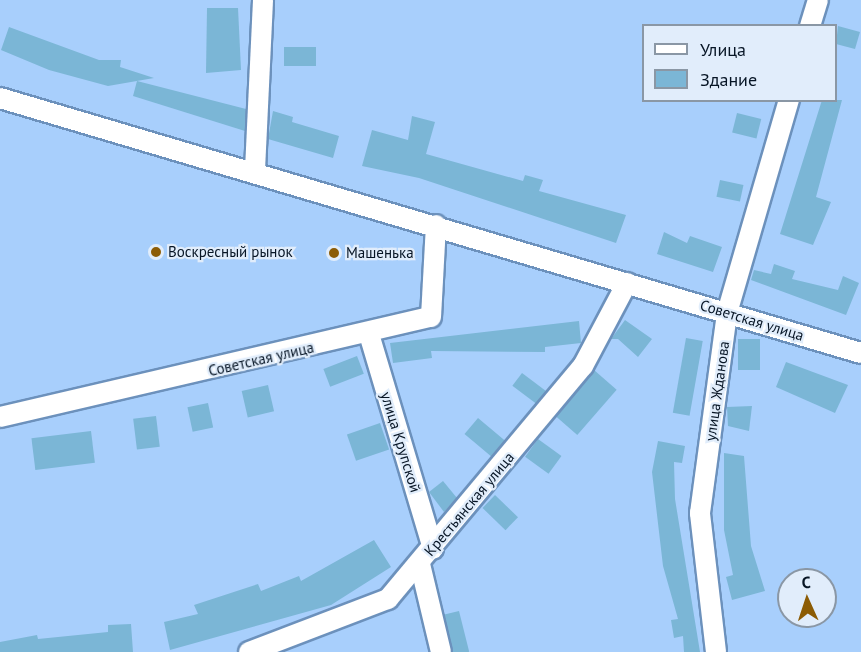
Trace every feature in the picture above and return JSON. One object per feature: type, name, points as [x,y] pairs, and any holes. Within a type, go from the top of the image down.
[{"type":"street","points":[[255,170],[263,0]]},
{"type":"street","points":[[811,24],[818,0]]},
{"type":"street","name":"Советская улица","points":[[0,98],[255,170],[861,353]]},
{"type":"street","name":"улица Жданова","points":[[716,652],[700,513],[727,313],[788,102]]},
{"type":"street","name":"Советская улица","points":[[0,417],[369,334],[431,316],[436,225]]},
{"type":"street","name":"Крестьянская улица","points":[[249,652],[388,599],[433,549],[583,366],[627,282]]},
{"type":"street","name":"улица Крупской","points":[[369,334],[433,549]]},
{"type":"street","points":[[420,564],[441,652]]},
{"type":"building","points":[[207,8],[238,8],[241,70],[206,73]]},
{"type":"building","points":[[838,26],[860,32],[855,49],[837,44]]},
{"type":"building","points":[[9,27],[99,60],[121,60],[120,67],[154,78],[108,86],[49,70],[1,50]]},
{"type":"building","points":[[284,47],[316,47],[316,66],[284,66]]},
{"type":"building","points":[[137,81],[246,109],[245,131],[133,96]]},
{"type":"building","points":[[842,100],[816,197],[831,202],[813,245],[780,234],[821,102]]},
{"type":"building","points":[[273,111],[293,117],[292,122],[339,136],[333,158],[268,139]]},
{"type":"building","points":[[737,113],[761,119],[756,138],[732,132]]},
{"type":"building","points":[[412,116],[435,122],[426,154],[523,181],[525,175],[543,180],[539,191],[626,215],[616,243],[419,178],[362,166],[372,130],[408,140]]},
{"type":"building","points":[[720,180],[743,185],[740,202],[716,197]]},
{"type":"building","points":[[664,232],[687,243],[690,236],[722,247],[713,272],[657,254]]},
{"type":"building","points":[[774,264],[795,271],[792,279],[838,290],[843,276],[859,283],[846,315],[751,280],[754,270],[771,274]]},
{"type":"building","points":[[625,320],[652,339],[638,357],[618,339],[611,339]]},
{"type":"building","points":[[579,321],[581,343],[545,347],[545,352],[431,351],[432,358],[393,363],[390,343]]},
{"type":"building","points":[[686,338],[703,341],[690,416],[673,413]]},
{"type":"building","points":[[738,339],[760,339],[760,370],[738,370]]},
{"type":"building","points":[[357,356],[364,374],[330,387],[323,369]]},
{"type":"building","points":[[786,362],[848,385],[835,413],[776,387]]},
{"type":"building","points":[[594,370],[617,390],[577,435],[555,415]]},
{"type":"building","points":[[522,373],[546,391],[536,404],[512,386]]},
{"type":"building","points":[[268,385],[274,411],[248,417],[242,391]]},
{"type":"building","points":[[208,403],[213,427],[193,432],[187,407]]},
{"type":"building","points":[[752,406],[749,431],[728,426],[727,407]]},
{"type":"building","points":[[156,416],[160,447],[137,450],[133,419]]},
{"type":"building","points":[[478,418],[505,440],[491,457],[465,434]]},
{"type":"building","points":[[380,423],[389,449],[356,461],[347,434]]},
{"type":"building","points":[[91,431],[95,463],[35,470],[31,438]]},
{"type":"building","points":[[538,439],[561,456],[549,474],[525,457]]},
{"type":"building","points":[[658,441],[685,446],[682,463],[674,462],[675,499],[700,652],[684,652],[683,636],[674,638],[671,620],[678,619],[663,566],[652,472]]},
{"type":"building","points":[[724,453],[744,456],[751,546],[765,591],[732,600],[726,577],[733,575],[724,530]]},
{"type":"building","points":[[443,481],[457,498],[444,512],[429,492]]},
{"type":"building","points":[[495,495],[518,517],[506,530],[482,508]]},
{"type":"building","points":[[374,540],[391,567],[331,605],[170,650],[164,622],[198,614],[194,605],[258,584],[261,591],[299,576],[301,581]]},
{"type":"building","points":[[459,611],[469,652],[453,652],[443,615]]},
{"type":"building","points":[[131,624],[133,652],[0,652],[0,642],[37,635],[38,639],[108,632],[108,625]]},
{"type":"place","name":"Воскресный рынок","points":[[156,252]]},
{"type":"place","name":"Машенька","points":[[334,253]]}]
